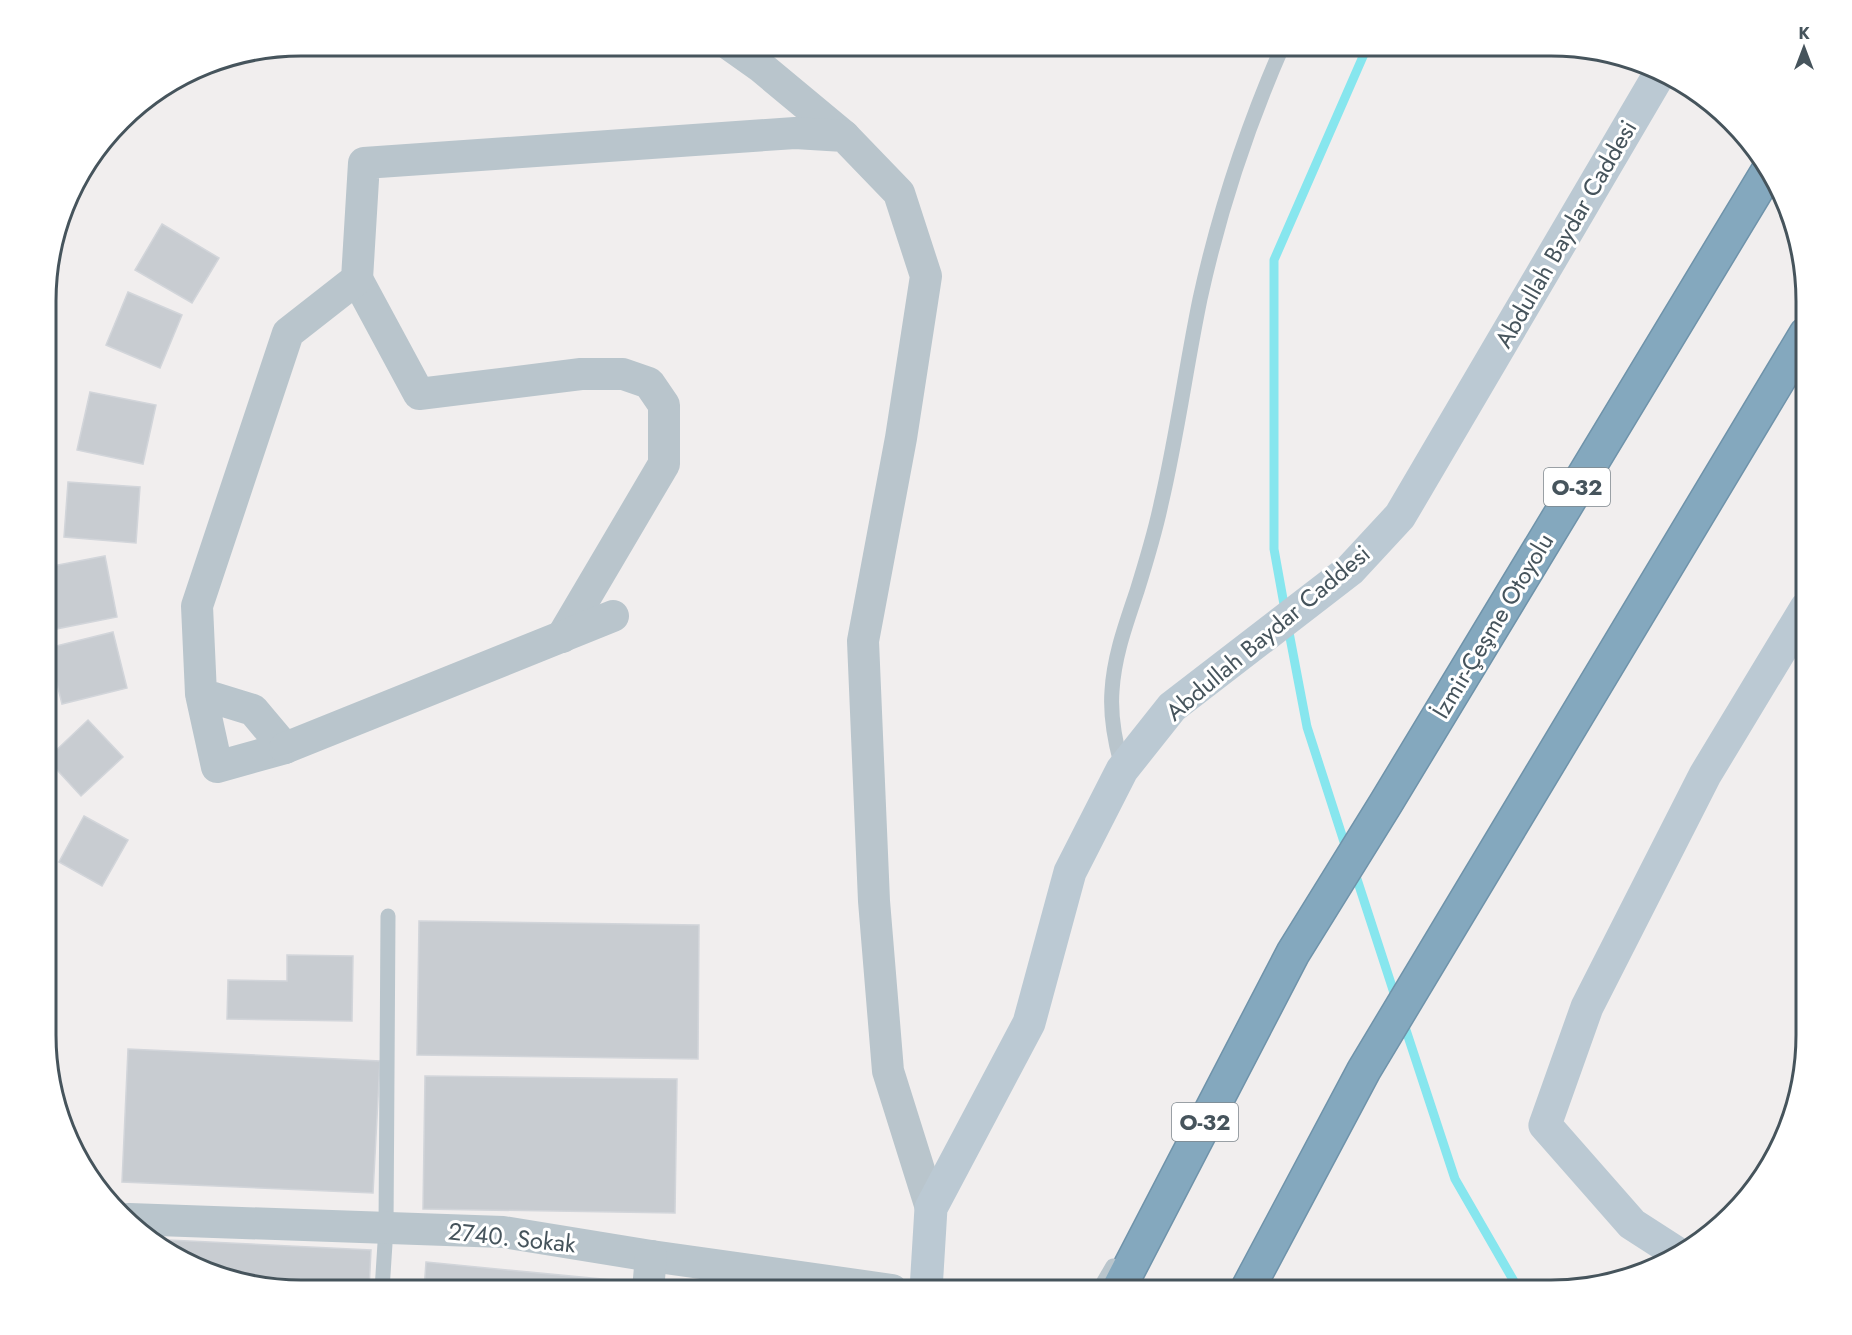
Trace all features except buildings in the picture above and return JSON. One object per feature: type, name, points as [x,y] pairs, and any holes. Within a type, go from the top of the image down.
[{"type":"highway","name":"İzmir-Çeşme Otoyolu","points":[[1293,954],[1764,178]]},
{"type":"highway","points":[[1252,1280],[1364,1070],[1796,351]]},
{"type":"highway","name":"O-32","points":[[1123,1280],[1293,954]]},
{"type":"street","points":[[746,56],[844,136],[899,193],[926,276],[901,438],[863,641],[874,901],[888,1071],[931,1208]]},
{"type":"street","name":"Abdullah Baydar Caddesi","points":[[927,1280],[931,1208],[1029,1023],[1070,872],[1122,770],[1172,707],[1350,570],[1400,516],[1656,79]]},
{"type":"street","points":[[562,637],[664,464],[664,405],[649,383],[623,374],[581,374],[419,394],[357,279],[364,163],[795,133],[844,136]]},
{"type":"street","points":[[357,279],[288,333],[197,606],[201,694],[217,767],[285,748],[613,616]]},
{"type":"street","points":[[1670,1249],[1632,1224],[1545,1125],[1587,1007],[1706,775],[1796,625]]},
{"type":"street","points":[[201,694],[252,710],[285,748]]},
{"type":"street","name":"2740. Sokak","points":[[139,1219],[502,1232],[821,1280]]},
{"type":"street","points":[[649,1280],[651,1256]]},
{"type":"lane","points":[[1122,770],[1115,742],[1112,715],[1112,692],[1118,648],[1161,506],[1200,300],[1216,235],[1236,166],[1277,56]]},
{"type":"lane","points":[[383,1280],[387,1228],[388,916]]},
{"type":"lane","points":[[1105,1280],[1293,954]]},
{"type":"waterway","points":[[1285,610],[1274,549],[1274,260],[1363,56]]},
{"type":"waterway","points":[[1288,627],[1307,727],[1347,851]]},
{"type":"waterway","points":[[1354,870],[1396,999]]},
{"type":"waterway","points":[[1403,1021],[1455,1179],[1513,1280]]}]
